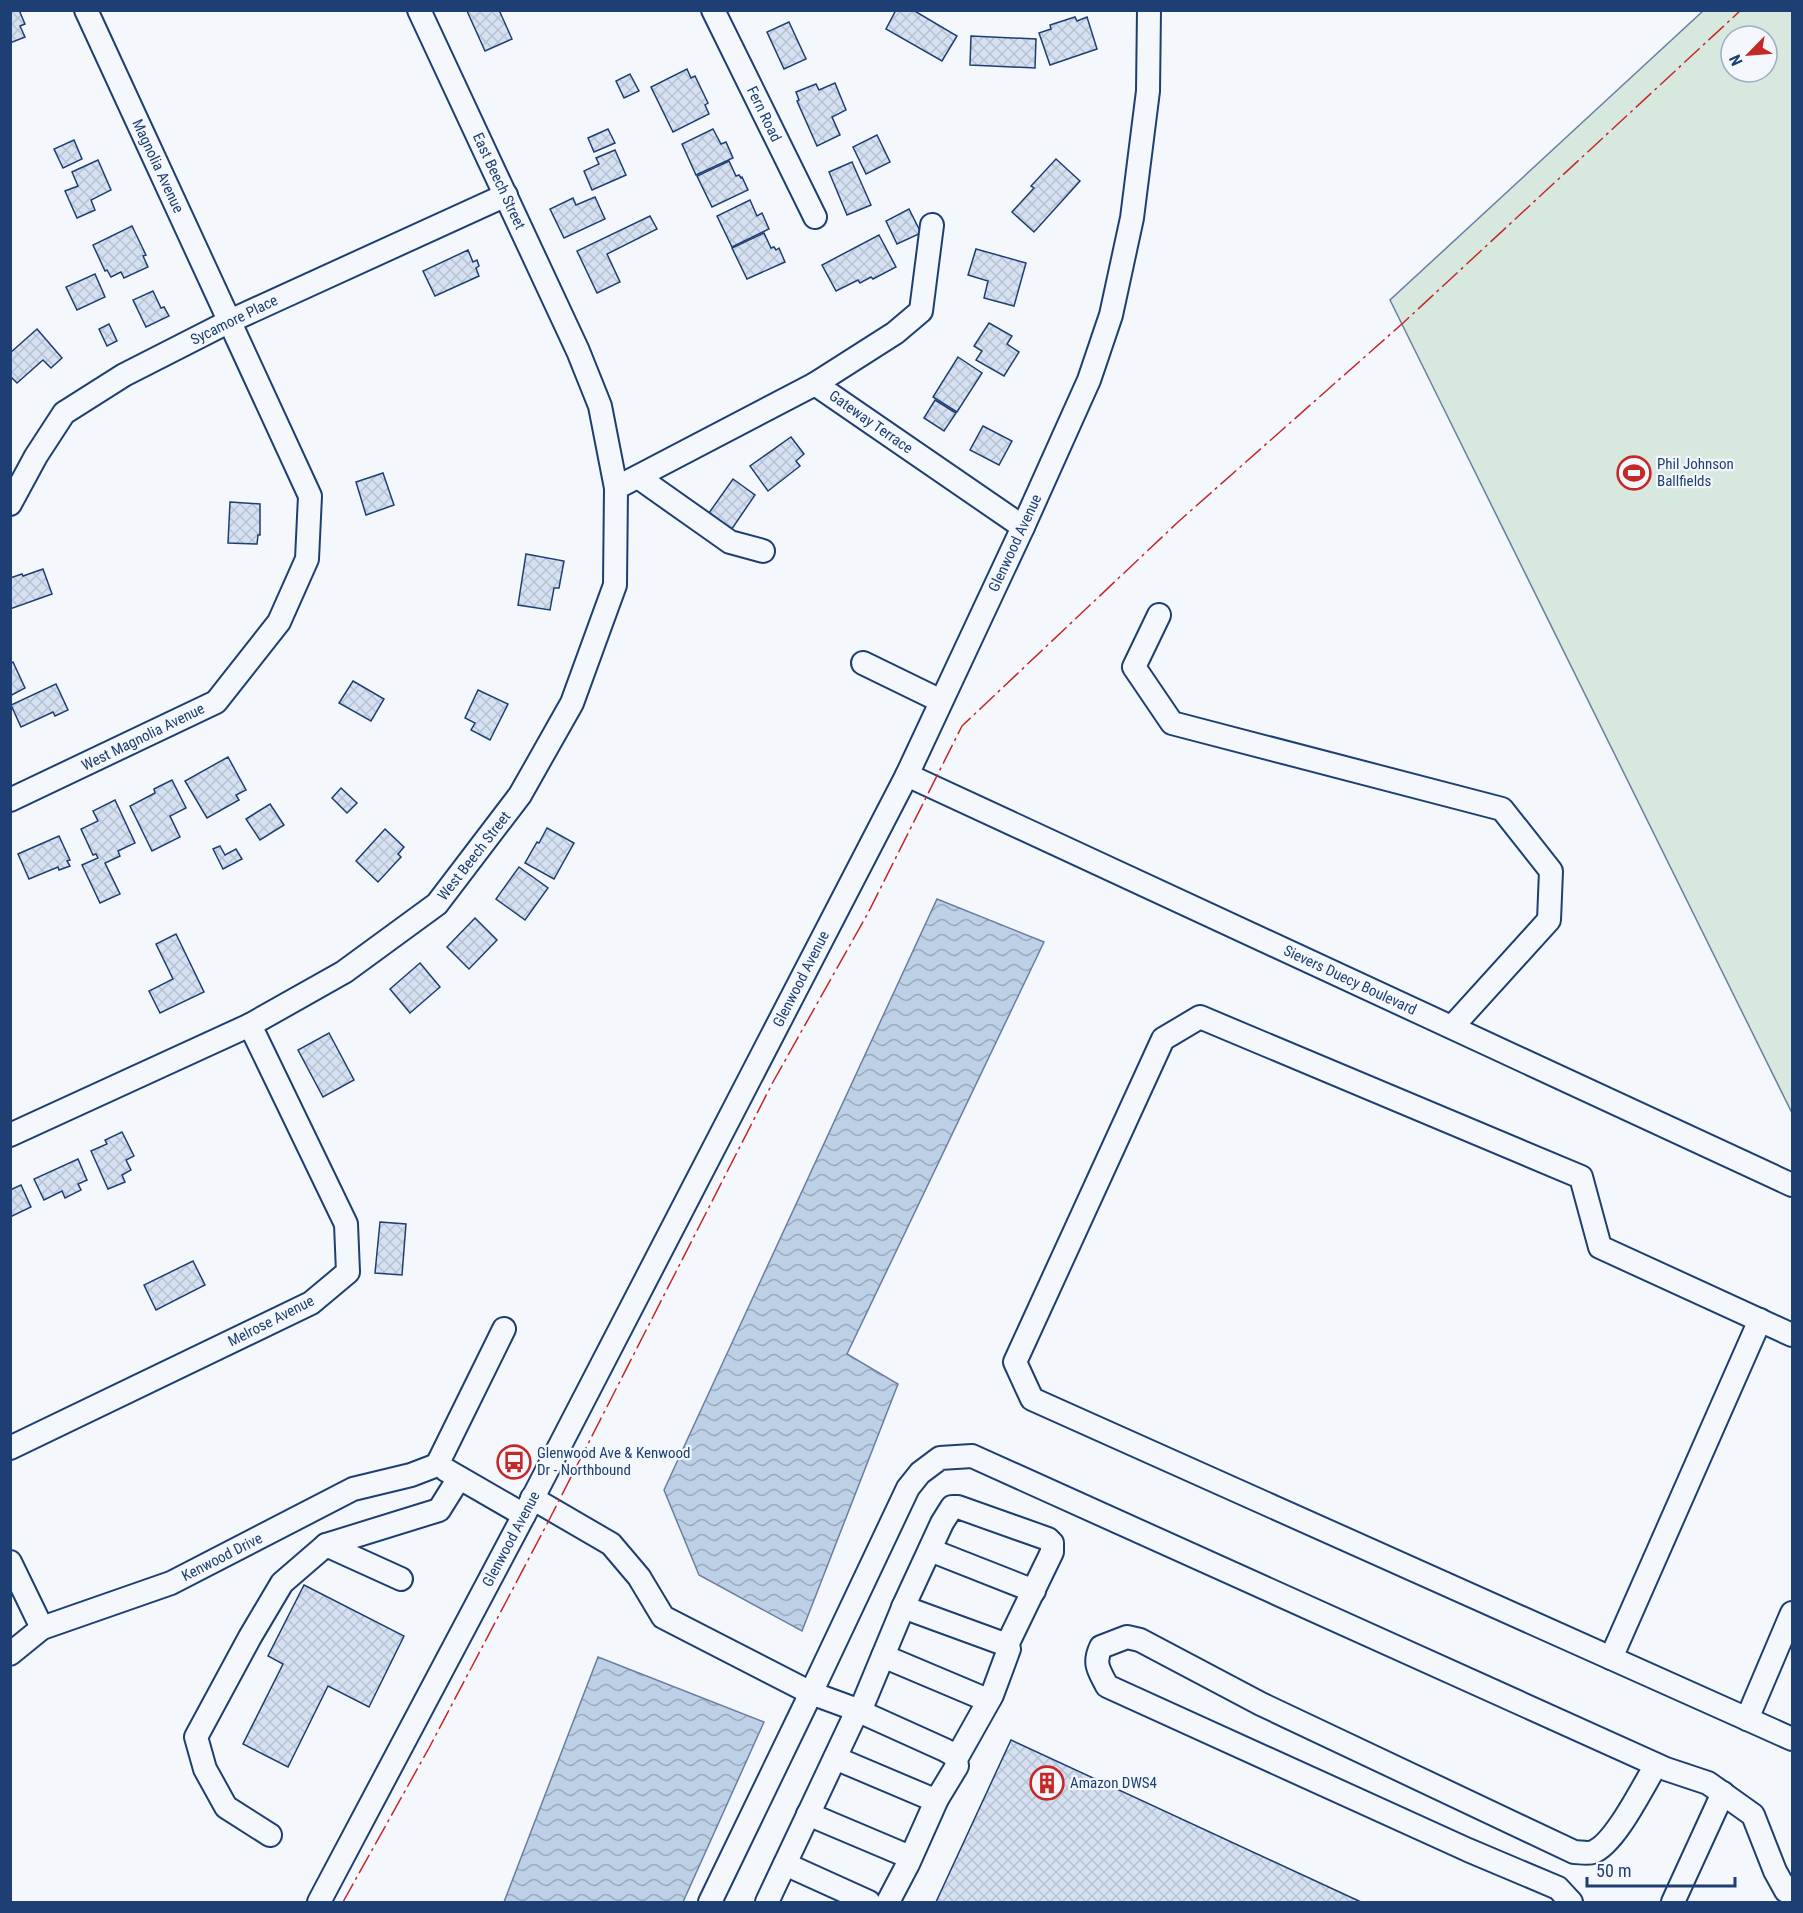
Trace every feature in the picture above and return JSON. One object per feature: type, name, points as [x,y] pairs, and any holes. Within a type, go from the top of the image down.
[{"type":"street","name":"Magnolia Avenue","points":[[86,10],[230,321]]},
{"type":"street","name":"East Beech Street","points":[[419,10],[578,351]]},
{"type":"street","name":"Fern Road","points":[[713,10],[815,217]]},
{"type":"street","name":"Glenwood Avenue","points":[[319,1902],[528,1507],[907,775],[1089,380],[1111,315],[1132,218],[1148,91],[1149,10]]},
{"type":"street","name":"Sycamore Place","points":[[10,504],[36,456],[64,413],[124,375],[230,321],[506,195]]},
{"type":"street","points":[[815,384],[896,333],[921,311],[932,225]]},
{"type":"street","name":"West Magnolia Avenue","points":[[10,800],[216,702],[279,622],[307,559],[310,496],[230,321]]},
{"type":"street","name":"West Beech Street","points":[[10,1135],[250,1025],[344,972],[437,904],[520,795],[572,703],[615,585],[616,488],[600,406],[578,351]]},
{"type":"street","name":"Gateway Terrace","points":[[616,488],[815,384],[1023,527]]},
{"type":"street","points":[[638,477],[730,542],[763,551]]},
{"type":"street","points":[[1159,615],[1134,667],[1172,723],[1502,809],[1551,871],[1549,920],[1452,1027]]},
{"type":"street","points":[[863,663],[941,701]]},
{"type":"street","name":"Sievers Duecy Boulevard","points":[[907,775],[1792,1185]]},
{"type":"street","points":[[1792,1335],[1600,1247],[1581,1177],[1200,1017],[1163,1039],[1015,1362],[1032,1399],[1792,1739]]},
{"type":"street","name":"Melrose Avenue","points":[[10,1448],[311,1303],[348,1272],[346,1224],[250,1025]]},
{"type":"street","points":[[1611,1658],[1760,1320]]},
{"type":"street","points":[[504,1329],[437,1465],[459,1478],[610,1544],[639,1577],[663,1617],[812,1693],[945,1750],[956,1759],[957,1766],[937,1798],[908,1864],[888,1902]]},
{"type":"street","points":[[718,1900],[908,1488],[920,1473],[940,1458],[972,1456],[1656,1765],[1708,1783],[1753,1815],[1786,1895]]},
{"type":"street","name":"Kenwood Drive","points":[[10,1654],[42,1628],[171,1583],[353,1489],[411,1475],[437,1465]]},
{"type":"street","points":[[270,1835],[226,1807],[205,1769],[196,1737],[282,1582],[326,1545],[439,1510],[459,1478]]},
{"type":"street","points":[[767,1902],[857,1711],[863,1704],[903,1607],[942,1523],[952,1507],[964,1509],[1048,1539],[1052,1543],[1052,1552],[1007,1645],[1009,1650],[990,1698],[956,1759]]},
{"type":"street","points":[[326,1545],[401,1579]]},
{"type":"street","points":[[930,1550],[1034,1591]]},
{"type":"street","points":[[10,1563],[42,1628]]},
{"type":"street","points":[[903,1607],[1007,1645]]},
{"type":"street","points":[[1747,1719],[1792,1612]]},
{"type":"street","points":[[1571,1902],[1558,1888],[1468,1850],[1107,1686],[1096,1663],[1101,1647],[1127,1637],[1140,1640],[1261,1704],[1574,1852],[1591,1853],[1608,1841],[1656,1765]]},
{"type":"street","points":[[883,1656],[985,1699],[990,1698]]},
{"type":"street","points":[[835,1758],[932,1799],[937,1798]]},
{"type":"street","points":[[1673,1902],[1723,1793]]},
{"type":"street","points":[[808,1814],[904,1855],[908,1860]]},
{"type":"street","points":[[785,1864],[869,1902]]},
{"type":"shaded area","name":"Phil Johnson Ballfields","points":[[1703,11],[1792,11],[1792,1113],[1390,300]]},
{"type":"water","points":[[937,899],[1044,942],[847,1354],[898,1384],[802,1631],[699,1575],[664,1490]]},
{"type":"water","points":[[598,1657],[764,1722],[683,1902],[504,1902]]},
{"type":"building","points":[[10,10],[19,10],[25,24],[20,26],[25,37],[10,43]]},
{"type":"building","points":[[499,10],[512,39],[485,51],[467,11]]},
{"type":"building","points":[[896,10],[913,10],[957,36],[942,61],[886,29]]},
{"type":"building","points":[[1075,17],[1077,21],[1087,17],[1097,49],[1050,65],[1039,33],[1051,29],[1050,25]]},
{"type":"building","points":[[789,22],[806,59],[784,69],[767,32]]},
{"type":"building","points":[[971,36],[1036,39],[1035,68],[970,65]]},
{"type":"building","points":[[687,69],[691,78],[695,76],[708,103],[705,105],[709,114],[673,132],[651,87]]},
{"type":"building","points":[[630,74],[639,91],[624,98],[616,81]]},
{"type":"building","points":[[835,83],[846,110],[832,117],[840,135],[817,146],[797,101],[799,100],[796,92],[816,84],[819,90]]},
{"type":"building","points":[[608,129],[615,143],[594,152],[588,138]]},
{"type":"building","points":[[713,129],[721,144],[726,142],[733,158],[696,175],[682,144]]},
{"type":"building","points":[[877,135],[890,162],[866,174],[853,147]]},
{"type":"building","points":[[74,140],[82,159],[63,168],[54,149]]},
{"type":"building","points":[[615,150],[626,175],[592,190],[584,171],[599,164],[596,158]]},
{"type":"building","points":[[1056,159],[1080,181],[1034,232],[1012,212],[1034,188],[1031,186]]},
{"type":"building","points":[[98,160],[111,190],[91,200],[95,210],[77,218],[65,191],[78,186],[72,172]]},
{"type":"building","points":[[729,161],[736,176],[742,177],[748,190],[712,207],[697,176]]},
{"type":"building","points":[[852,162],[871,205],[847,215],[829,172]]},
{"type":"building","points":[[595,197],[605,219],[564,238],[550,209],[573,198],[576,205]]},
{"type":"building","points":[[750,200],[757,216],[762,213],[769,229],[732,247],[717,216]]},
{"type":"building","points":[[909,209],[921,233],[897,244],[886,221]]},
{"type":"building","points":[[650,216],[657,229],[607,254],[620,282],[597,293],[577,251]]},
{"type":"building","points":[[132,226],[146,255],[143,256],[148,267],[124,278],[121,272],[111,277],[107,270],[105,271],[93,245]]},
{"type":"building","points":[[764,233],[771,248],[774,247],[776,250],[779,248],[785,262],[747,279],[732,248]]},
{"type":"building","points":[[879,235],[896,267],[873,279],[871,277],[860,283],[858,280],[836,291],[822,265]]},
{"type":"building","points":[[976,249],[1026,263],[1014,306],[984,298],[988,281],[968,275]]},
{"type":"building","points":[[468,250],[473,262],[477,260],[479,266],[476,268],[479,276],[435,296],[423,271]]},
{"type":"building","points":[[95,274],[105,297],[77,310],[66,287]]},
{"type":"building","points":[[153,291],[161,308],[164,307],[169,316],[146,327],[133,300]]},
{"type":"building","points":[[989,323],[1012,336],[1007,344],[1019,352],[1004,376],[976,360],[982,351],[974,346]]},
{"type":"building","points":[[109,324],[117,341],[107,346],[99,329]]},
{"type":"building","points":[[37,329],[62,358],[51,368],[43,360],[17,383],[10,376],[10,353]]},
{"type":"building","points":[[958,357],[982,373],[957,412],[933,397]]},
{"type":"building","points":[[935,400],[956,413],[944,431],[924,418]]},
{"type":"building","points":[[983,426],[1012,441],[999,465],[970,450]]},
{"type":"building","points":[[791,437],[804,454],[796,461],[800,466],[768,491],[750,466]]},
{"type":"building","points":[[383,473],[394,505],[366,515],[356,482]]},
{"type":"building","points":[[733,479],[755,495],[727,536],[704,520]]},
{"type":"building","points":[[230,502],[260,504],[260,535],[258,535],[257,544],[228,543]]},
{"type":"building","points":[[526,554],[564,561],[559,588],[554,588],[550,610],[518,605]]},
{"type":"building","points":[[43,569],[52,594],[10,609],[10,578]]},
{"type":"building","points":[[13,662],[25,688],[10,696],[10,664]]},
{"type":"building","points":[[353,681],[384,699],[371,721],[339,703]]},
{"type":"building","points":[[56,684],[68,710],[55,716],[53,712],[21,727],[11,705]]},
{"type":"building","points":[[478,690],[508,704],[490,740],[471,730],[475,723],[465,718]]},
{"type":"building","points":[[228,757],[246,790],[236,795],[239,800],[207,818],[185,781]]},
{"type":"building","points":[[172,780],[186,808],[170,816],[180,837],[152,851],[130,806],[155,793],[154,789]]},
{"type":"building","points":[[341,788],[357,803],[347,813],[332,798]]},
{"type":"building","points":[[115,800],[135,843],[118,851],[120,856],[105,863],[120,894],[100,903],[82,865],[98,858],[96,854],[93,855],[81,829],[98,821],[93,811]]},
{"type":"building","points":[[270,804],[284,825],[260,840],[246,819]]},
{"type":"building","points":[[547,828],[574,843],[554,879],[525,863]]},
{"type":"building","points":[[385,829],[404,847],[398,854],[401,857],[378,882],[356,861]]},
{"type":"building","points":[[59,836],[70,860],[67,861],[70,866],[59,870],[58,867],[29,879],[18,854]]},
{"type":"building","points":[[220,846],[225,855],[236,849],[242,859],[223,869],[213,849]]},
{"type":"building","points":[[519,867],[548,888],[525,920],[496,899]]},
{"type":"building","points":[[475,918],[497,940],[469,969],[447,947]]},
{"type":"building","points":[[176,934],[204,992],[160,1013],[149,991],[173,979],[156,944]]},
{"type":"building","points":[[420,963],[440,987],[410,1013],[390,989]]},
{"type":"building","points":[[329,1033],[354,1080],[323,1097],[298,1050]]},
{"type":"building","points":[[122,1132],[134,1156],[126,1160],[131,1170],[122,1175],[125,1182],[108,1189],[91,1151],[107,1144],[105,1140]]},
{"type":"building","points":[[78,1159],[87,1180],[78,1184],[81,1190],[65,1198],[62,1191],[44,1200],[34,1179]]},
{"type":"building","points":[[21,1185],[31,1207],[10,1217],[10,1190]]},
{"type":"building","points":[[380,1222],[406,1224],[402,1275],[375,1273]]},
{"type":"building","points":[[193,1261],[205,1285],[156,1310],[144,1285]]},
{"type":"building","points":[[304,1585],[404,1636],[369,1707],[328,1686],[288,1767],[243,1744],[283,1664],[268,1656]]},
{"type":"building","name":"Amazon DWS4","points":[[1011,1740],[1361,1902],[936,1902]]},
{"type":"power","points":[[343,1902],[429,1748],[547,1524],[773,1082],[868,913],[962,726],[1178,522],[1403,323],[1741,10]]},
{"type":"place","name":"Phil Johnson Ballfields","points":[[1634,473]]},
{"type":"place","name":"Glenwood Ave & Kenwood Dr - Northbound","points":[[514,1462]]},
{"type":"place","name":"Amazon DWS4","points":[[1047,1783]]}]
